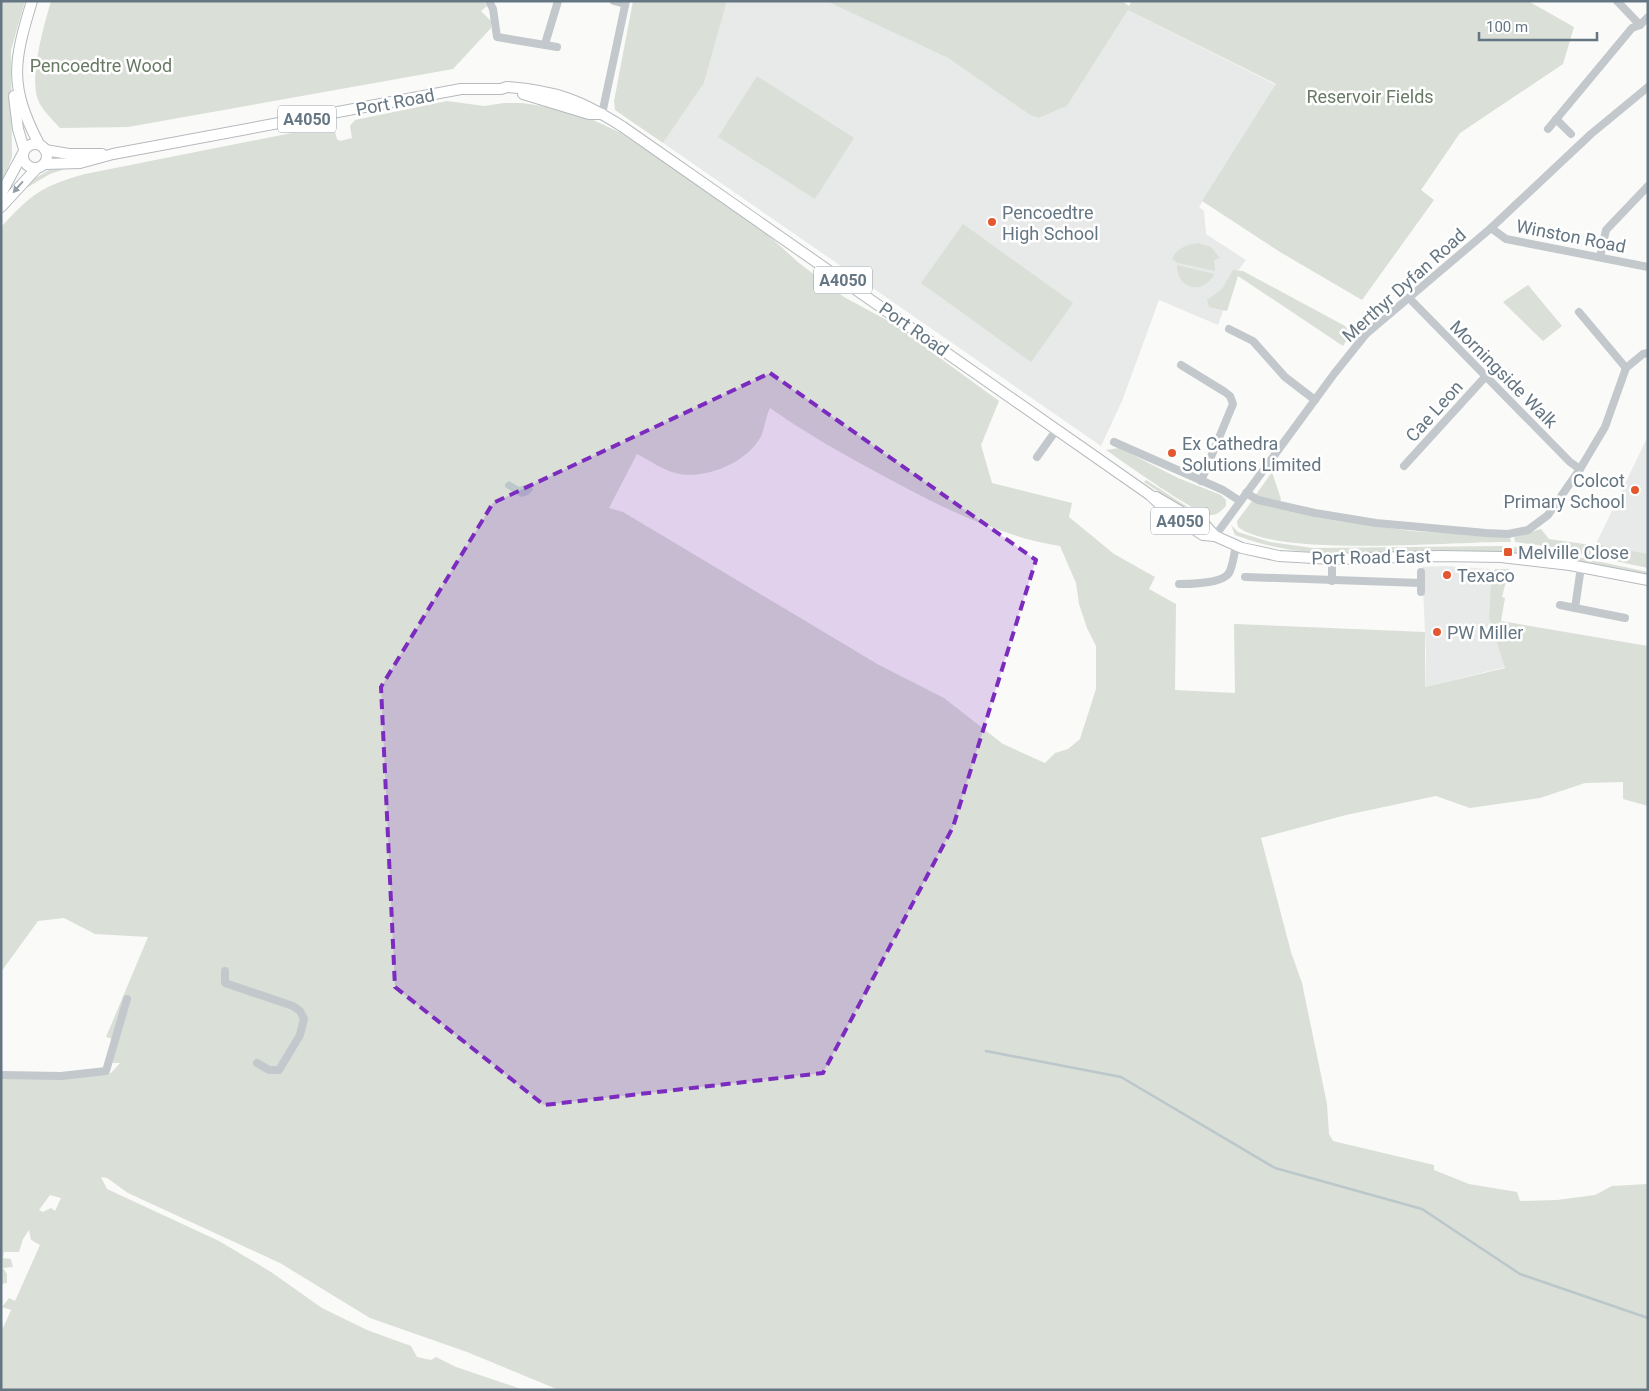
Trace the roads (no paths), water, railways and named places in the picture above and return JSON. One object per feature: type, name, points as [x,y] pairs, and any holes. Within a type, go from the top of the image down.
[{"type":"main road","points":[[1,207],[47,158],[25,118],[17,86],[18,51],[32,1]]},
{"type":"main road","points":[[17,86],[14,92],[16,120],[24,151],[25,164],[40,166]]},
{"type":"main road","name":"Port Road","points":[[40,166],[80,163],[113,154],[470,88],[501,89],[558,103],[589,114],[602,114],[1150,495],[1163,499],[1207,527],[1215,536]]},
{"type":"main road","name":"A4050","points":[[24,151],[31,144],[42,147]]},
{"type":"main road","name":"Port Road","points":[[42,147],[76,154],[113,154]]},
{"type":"main road","points":[[1,194],[24,151]]},
{"type":"main road","name":"Port Road East","points":[[1215,536],[1236,546],[1289,558],[1332,560],[1467,556],[1520,559],[1581,567],[1648,580]]},
{"type":"street","points":[[489,1],[494,9],[497,37],[557,47]]},
{"type":"street","points":[[545,44],[558,1]]},
{"type":"street","points":[[602,114],[626,3],[614,1]]},
{"type":"street","points":[[1616,1],[1640,24]]},
{"type":"street","points":[[1548,129],[1632,28],[1648,17]]},
{"type":"street","name":"Merthyr Dyfan Road","points":[[1215,536],[1361,340],[1491,228],[1591,134],[1648,87]]},
{"type":"street","points":[[1556,120],[1571,134]]},
{"type":"street","points":[[1600,257],[1606,230],[1648,186]]},
{"type":"street","name":"Winston Road","points":[[1491,228],[1506,239],[1648,267]]},
{"type":"street","name":"Morningside Walk","points":[[1409,298],[1570,462],[1580,469]]},
{"type":"street","points":[[1579,312],[1626,368]]},
{"type":"street","points":[[1229,329],[1253,341],[1284,377],[1315,400]]},
{"type":"street","points":[[1580,469],[1605,427],[1626,368],[1643,354],[1648,353]]},
{"type":"street","points":[[1181,365],[1225,392],[1230,396],[1233,404],[1201,481]]},
{"type":"street","name":"Cae Leon","points":[[1404,466],[1486,376]]},
{"type":"street","points":[[1037,457],[1057,429]]},
{"type":"street","points":[[1114,442],[1223,490],[1240,501]]},
{"type":"street","name":"Port Road East","points":[[1246,493],[1258,500],[1334,518],[1432,530],[1508,534],[1528,530],[1540,523],[1553,509],[1580,469]]},
{"type":"street","points":[[1178,584],[1207,582],[1225,578],[1229,572],[1236,546]]},
{"type":"street","points":[[1332,560],[1332,581]]},
{"type":"street","points":[[1574,608],[1581,567]]},
{"type":"street","points":[[1421,572],[1421,592]]},
{"type":"street","points":[[1244,577],[1421,583]]},
{"type":"street","points":[[1560,605],[1620,615]]},
{"type":"street","points":[[225,971],[225,983],[293,1006],[300,1011],[304,1019],[300,1035],[279,1070],[269,1070],[257,1063]]},
{"type":"street","points":[[1,1075],[61,1076],[106,1071],[127,999]]},
{"type":"waterway","points":[[986,1051],[1121,1077],[1275,1168],[1422,1209],[1520,1274],[1648,1318]]},
{"type":"place","name":"Pencoedtre High School","points":[[992,222]]},
{"type":"place","name":"Ex Cathedra Solutions Limited","points":[[1172,453]]},
{"type":"place","name":"Colcot Primary School","points":[[1635,490]]},
{"type":"place","name":"Melville Close","points":[[1508,552]]},
{"type":"place","name":"Texaco","points":[[1447,575]]},
{"type":"place","name":"PW Miller","points":[[1437,632]]},
{"type":"park label","name":"Pencoedtre Wood","points":[[101,65]]},
{"type":"park label","name":"Reservoir Fields","points":[[1370,96]]}]
